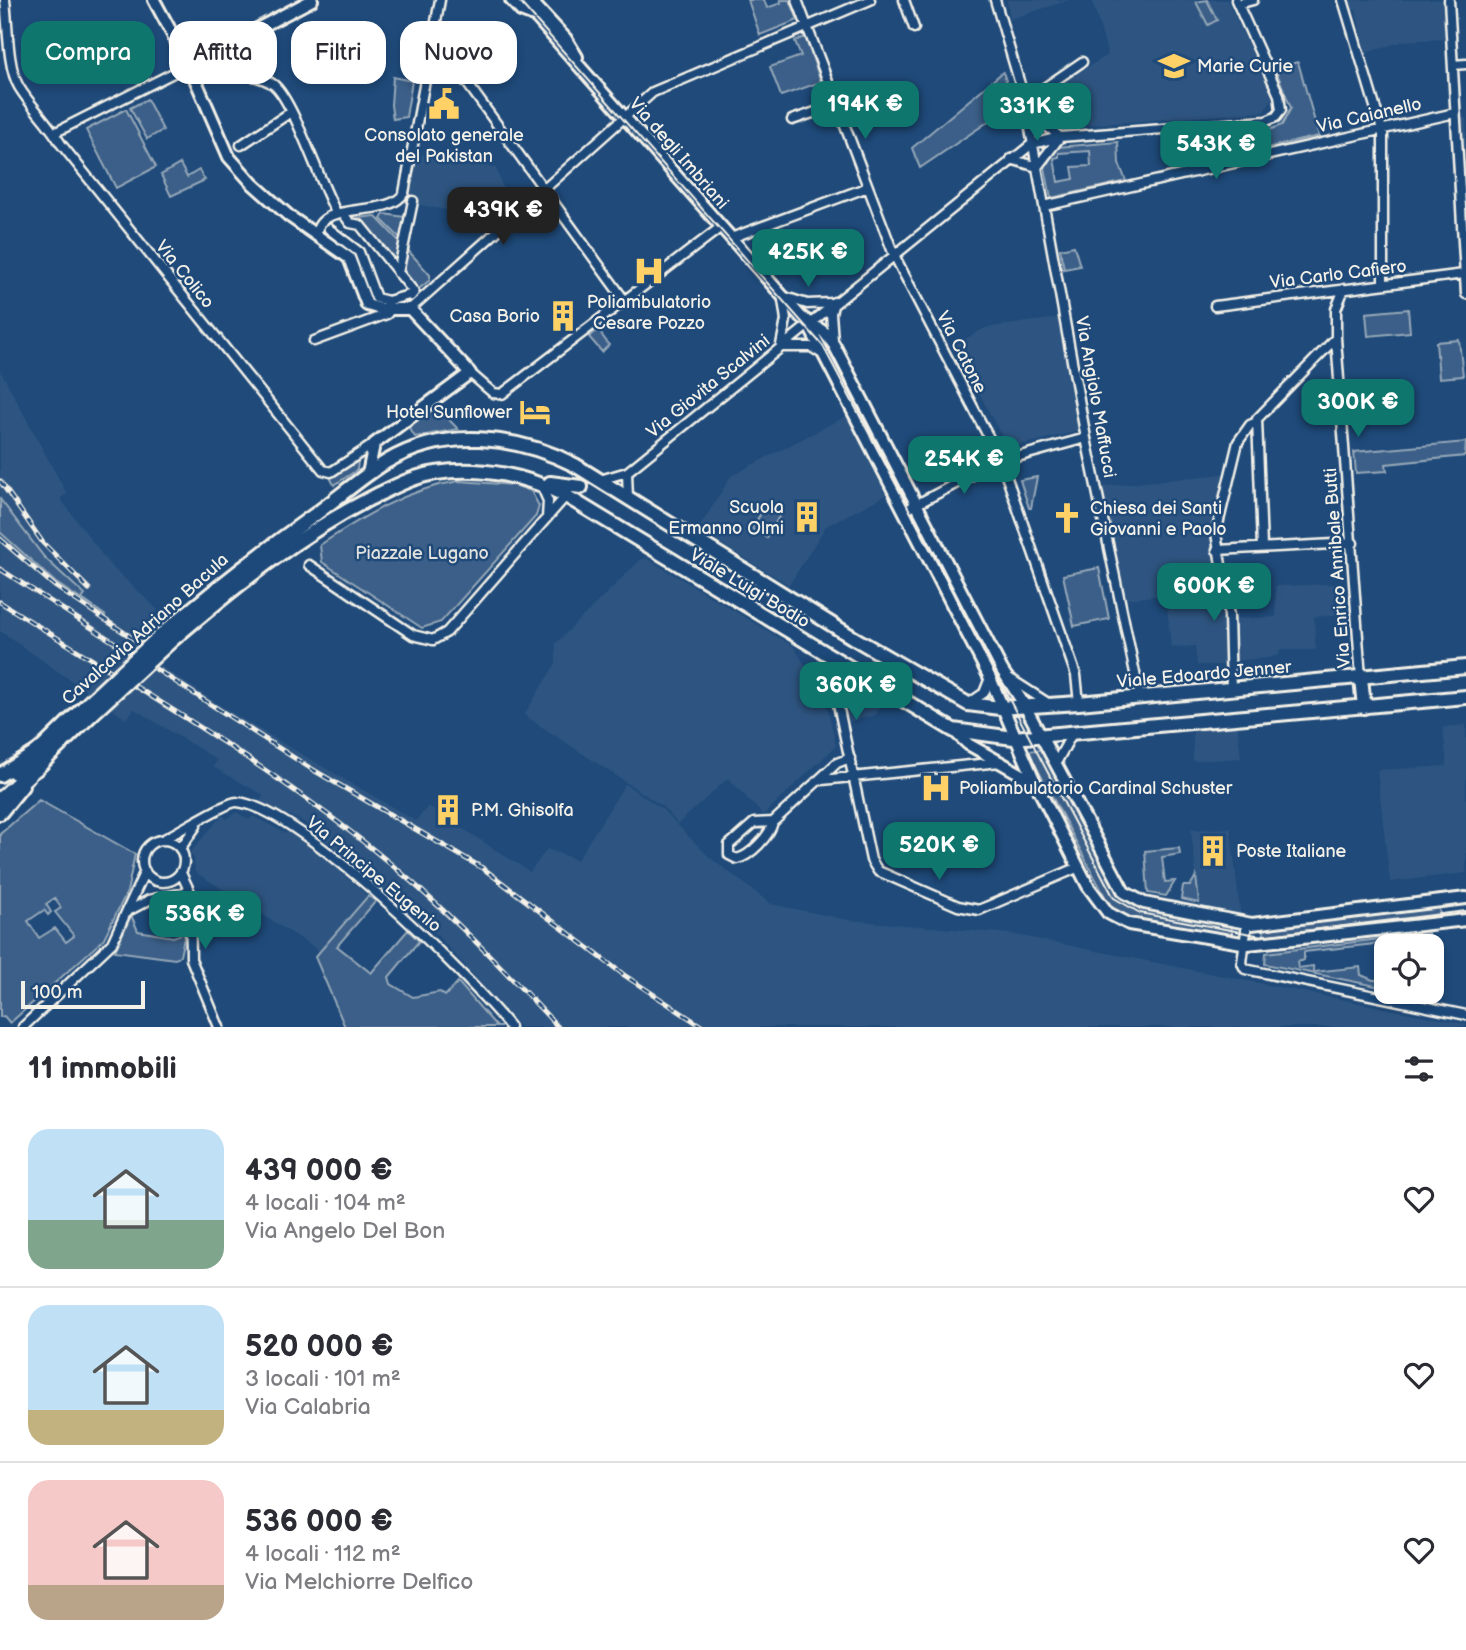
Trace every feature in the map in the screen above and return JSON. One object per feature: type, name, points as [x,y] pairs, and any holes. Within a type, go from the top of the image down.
[{"type":"highway","points":[[0,787],[41,756]]},
{"type":"highway","name":"Cavalcavia Adriano Bacula","points":[[0,800],[41,756]]},
{"type":"main road","points":[[320,519],[368,474],[393,458],[422,446],[479,439],[542,450],[600,481]]},
{"type":"main road","points":[[320,519],[425,475],[464,472],[581,487]]},
{"type":"main road","points":[[522,478],[566,496],[581,487],[600,481]]},
{"type":"main road","name":"Viale Luigi Bodio","points":[[600,481],[968,704]]},
{"type":"main road","name":"Viale Luigi Bodio","points":[[566,496],[953,730]]},
{"type":"main road","name":"Cavalcavia Adriano Bacula","points":[[0,813],[41,756],[166,638],[320,519]]},
{"type":"main road","name":"Viale Edoardo Jenner","points":[[968,704],[1000,708],[1079,703],[1466,667]]},
{"type":"main road","points":[[1361,678],[1364,707]]},
{"type":"main road","points":[[953,730],[1014,738],[1466,697]]},
{"type":"main road","name":"Cavalcavia Adriano Bacula","points":[[0,775],[41,756]]},
{"type":"street","name":"Via Colico","points":[[5,0],[14,71],[19,88],[323,470],[331,472],[350,460]]},
{"type":"street","points":[[153,0],[169,29]]},
{"type":"street","points":[[272,21],[312,0]]},
{"type":"street","points":[[436,21],[440,0]]},
{"type":"street","name":"Via degli Imbriani","points":[[510,0],[521,11],[537,18]]},
{"type":"street","name":"Via degli Imbriani","points":[[521,0],[808,324],[989,678],[1035,782],[1095,898],[1119,920],[1244,944]]},
{"type":"street","points":[[530,0],[541,0]]},
{"type":"street","name":"Via degli Imbriani","points":[[530,0],[570,44],[582,69]]},
{"type":"street","name":"Via Catone","points":[[797,0],[894,255],[1001,461],[1076,676],[1079,703]]},
{"type":"street","points":[[368,305],[410,309],[653,92],[668,83],[870,0]]},
{"type":"street","points":[[904,0],[914,28]]},
{"type":"street","name":"Via Angiolo Maffucci","points":[[995,0],[1026,106],[1086,438],[1140,697]]},
{"type":"street","points":[[1237,2],[1253,0]]},
{"type":"street","points":[[1343,0],[1382,128],[1383,285]]},
{"type":"street","points":[[1449,0],[1466,294]]},
{"type":"street","name":"Via Giovita Scalvini","points":[[600,481],[627,472],[1032,144],[1059,136],[1266,121],[1279,114],[1279,95],[1237,2]]},
{"type":"street","points":[[1011,159],[1037,167],[1059,136],[1026,106],[1082,62]]},
{"type":"street","points":[[1453,65],[1466,64]]},
{"type":"street","points":[[54,132],[169,75]]},
{"type":"street","points":[[198,84],[230,152],[253,184],[349,258],[368,305],[368,322]]},
{"type":"street","points":[[270,84],[275,86],[291,112],[341,215],[350,223],[360,225],[414,292],[410,296],[388,301],[376,298],[359,252],[329,229]]},
{"type":"street","points":[[316,235],[325,219],[392,204],[404,193],[425,84]]},
{"type":"street","points":[[468,84],[625,301]]},
{"type":"street","points":[[792,120],[836,105]]},
{"type":"street","points":[[241,145],[291,112]]},
{"type":"street","name":"Via Caianello","points":[[1045,206],[1455,113]]},
{"type":"street","points":[[731,237],[868,187]]},
{"type":"street","points":[[398,273],[413,201]]},
{"type":"street","points":[[316,235],[323,234],[341,215]]},
{"type":"street","points":[[410,309],[470,373],[493,393],[502,394],[721,227]]},
{"type":"street","name":"Via Carlo Cafiero","points":[[1215,306],[1464,274]]},
{"type":"street","name":"Via Enrico Annibale Butti","points":[[1344,289],[1336,309],[1336,338],[1361,678]]},
{"type":"street","points":[[778,291],[786,314],[780,348],[806,347],[821,353]]},
{"type":"street","name":"Via degli Imbriani","points":[[778,291],[804,303],[824,304],[837,300]]},
{"type":"street","name":"Via degli Imbriani","points":[[835,348],[831,325],[832,308],[837,300]]},
{"type":"street","points":[[314,341],[368,322],[391,309]]},
{"type":"street","name":"Via degli Imbriani","points":[[808,324],[824,332],[835,348],[1006,676],[1026,706],[1118,882],[1128,895],[1144,902],[1247,923]]},
{"type":"street","points":[[1231,689],[1229,616],[1216,533],[1227,476],[1238,442],[1250,425],[1257,421],[1336,338]]},
{"type":"street","points":[[350,460],[470,373]]},
{"type":"street","points":[[1257,421],[1262,547]]},
{"type":"street","points":[[904,511],[1001,461],[1086,438]]},
{"type":"street","points":[[368,474],[369,458],[374,444]]},
{"type":"street","points":[[350,460],[369,458]]},
{"type":"street","points":[[627,472],[628,499]]},
{"type":"street","points":[[541,485],[548,501],[547,518]]},
{"type":"street","points":[[310,565],[413,635],[433,640],[447,632],[566,496]]},
{"type":"street","points":[[1217,550],[1353,543]]},
{"type":"street","points":[[835,660],[849,758],[875,868],[958,906],[976,910],[988,908],[1079,867]]},
{"type":"street","points":[[837,685],[857,674]]},
{"type":"street","points":[[1006,676],[1051,705]]},
{"type":"street","points":[[968,704],[984,693],[989,678]]},
{"type":"street","points":[[953,730],[966,742],[1035,782]]},
{"type":"street","points":[[1056,763],[1073,732]]},
{"type":"street","points":[[773,822],[753,824],[729,845],[729,855],[737,859],[743,857],[768,834],[773,822],[837,763],[849,758]]},
{"type":"street","points":[[819,781],[1000,762]]},
{"type":"street","name":"Via Principe Eugenio","points":[[162,841],[201,821],[225,804],[238,802],[299,830],[445,955],[508,1025]]},
{"type":"street","name":"Via Principe Eugenio","points":[[180,849],[184,839],[201,821]]},
{"type":"street","points":[[172,842],[180,849],[184,861],[181,873],[169,882],[153,880],[145,871],[142,861],[145,851],[152,843],[172,842]]},
{"type":"street","points":[[28,1025],[107,949],[128,911],[145,871]]},
{"type":"street","points":[[181,873],[190,892],[191,959],[219,1027]]},
{"type":"street","points":[[136,892],[153,880]]},
{"type":"street","points":[[128,911],[149,900],[190,892]]},
{"type":"street","points":[[1466,898],[1247,923],[1242,963],[1249,971],[1466,1015]]},
{"type":"street","points":[[1244,944],[1466,920]]},
{"type":"shaded area","points":[[1007,0],[1070,0],[1010,19]]},
{"type":"shaded area","name":"Marie Curie","points":[[1092,0],[1227,0],[1273,97],[1264,112],[1058,127],[1050,123],[1039,113],[1037,104],[1071,77],[1108,55]]},
{"type":"shaded area","points":[[1349,0],[1441,0],[1448,24],[1444,25],[1444,39],[1404,41],[1366,53],[1356,10],[1352,11]]},
{"type":"shaded area","points":[[1460,118],[1466,118],[1466,180],[1465,180]]},
{"type":"shaded area","points":[[412,153],[496,168],[511,212],[492,219],[405,202],[402,199]]},
{"type":"shaded area","points":[[1058,318],[1079,431],[1008,448],[954,345],[985,328]]},
{"type":"shaded area","points":[[0,370],[67,494],[60,498],[109,564],[158,610],[148,622],[177,646],[160,666],[240,718],[416,821],[428,806],[530,872],[547,849],[577,860],[625,784],[662,809],[709,857],[771,904],[848,920],[1011,934],[1466,1024],[1466,1027],[520,1027],[438,936],[304,822],[260,803],[263,795],[213,767],[217,760],[134,709],[126,719],[0,631],[0,532],[56,583],[96,611],[44,557],[0,499]]},
{"type":"shaded area","points":[[846,416],[886,495],[826,526],[789,585],[698,530],[731,476]]},
{"type":"shaded area","points":[[1227,475],[1215,549],[1226,665],[1197,665],[1195,646],[1171,648],[1166,595],[1123,599],[1098,487]]},
{"type":"shaded area","points":[[646,558],[793,646],[825,696],[836,746],[763,815],[728,778],[678,824],[662,806],[524,715],[556,663],[556,643],[640,560]]},
{"type":"shaded area","points":[[1334,584],[1336,615],[1314,617],[1316,650],[1279,650],[1279,655],[1268,658],[1230,661],[1231,619],[1276,617],[1275,586]]},
{"type":"shaded area","points":[[856,676],[887,694],[876,715],[844,723],[838,686]]},
{"type":"shaded area","points":[[1237,720],[1241,758],[1193,761],[1193,724]]},
{"type":"shaded area","points":[[1466,725],[1466,873],[1390,882],[1377,770],[1447,766],[1443,727]]},
{"type":"shaded area","points":[[237,812],[249,820],[253,816],[285,833],[294,831],[368,896],[320,951],[195,872],[194,858],[190,853],[222,815],[227,819]]},
{"type":"shaded area","points":[[1231,828],[1241,919],[1200,911],[1191,830]]},
{"type":"green space","points":[[748,0],[764,0],[767,8],[781,3],[780,0],[790,0],[798,20],[760,35]]},
{"type":"green space","points":[[1207,0],[1217,20],[1208,25],[1196,2]]},
{"type":"green space","points":[[805,37],[821,82],[781,96],[770,67],[801,56],[795,41]]},
{"type":"green space","points":[[1298,62],[1319,136],[1183,167],[1177,137],[1269,130],[1282,125],[1291,108],[1275,68]]},
{"type":"green space","points":[[1003,72],[1014,104],[920,168],[912,148]]},
{"type":"green space","points":[[393,77],[400,78],[400,84],[412,84],[406,117],[393,119]]},
{"type":"green space","points":[[1071,88],[1079,115],[1060,121],[1052,94]]},
{"type":"green space","points":[[147,99],[163,130],[147,139],[130,108]]},
{"type":"green space","points":[[126,109],[156,167],[116,188],[86,130]]},
{"type":"green space","points":[[1118,142],[1119,163],[1126,181],[1051,198],[1045,168],[1057,147]],"holes":[[[1090,151],[1091,166],[1072,167],[1074,179],[1058,182],[1054,158],[1059,157],[1059,153]]]},
{"type":"green space","points":[[180,164],[187,177],[199,170],[205,180],[171,196],[161,175]]},
{"type":"green space","points":[[384,214],[405,217],[401,239],[381,219]]},
{"type":"green space","points":[[375,216],[403,245],[398,270],[358,218]]},
{"type":"green space","points":[[1074,246],[1080,266],[1064,269],[1060,249]]},
{"type":"green space","points":[[406,248],[430,275],[430,280],[416,291],[401,273]]},
{"type":"green space","points":[[1408,309],[1410,332],[1368,336],[1366,313]]},
{"type":"green space","points":[[598,330],[609,345],[602,352],[589,337]]},
{"type":"green space","points":[[1459,340],[1463,376],[1439,378],[1436,342]]},
{"type":"green space","points":[[836,356],[909,498],[903,501],[829,359]]},
{"type":"green space","points":[[436,406],[458,429],[415,437],[408,426]]},
{"type":"green space","points":[[1466,442],[1465,456],[1386,464],[1387,471],[1356,473],[1354,452]]},
{"type":"green space","points":[[358,461],[357,470],[334,485],[330,477]]},
{"type":"green space","points":[[1037,477],[1031,508],[1029,508],[1020,480]]},
{"type":"green space","name":"Piazzale Lugano","points":[[459,481],[514,485],[531,491],[539,506],[536,516],[441,622],[422,628],[322,562],[320,545],[353,524],[404,497]]},
{"type":"green space","points":[[0,499],[44,557],[85,595],[82,599],[106,616],[56,583],[0,532]]},
{"type":"green space","points":[[766,504],[781,513],[767,538],[752,529]]},
{"type":"green space","points":[[917,515],[1010,689],[1006,692],[1001,690],[912,518]]},
{"type":"green space","points":[[1099,568],[1109,619],[1074,626],[1063,575]]},
{"type":"green space","points":[[1043,749],[1120,896],[1141,907],[1231,925],[1233,939],[1136,921],[1111,908],[1028,751]]},
{"type":"green space","points":[[39,800],[135,854],[127,892],[103,940],[10,1023],[4,1016],[0,1017],[0,834]],"holes":[[[55,898],[61,908],[55,912],[74,936],[66,942],[55,928],[39,938],[28,921],[44,910],[48,915],[51,912],[46,904]]]},
{"type":"green space","points":[[1179,848],[1180,854],[1162,857],[1165,882],[1175,881],[1166,896],[1148,893],[1145,851]]},
{"type":"green space","points":[[1196,876],[1199,903],[1181,899],[1183,886],[1190,886]]},
{"type":"green space","points":[[368,896],[376,901],[337,946],[371,973],[408,930],[419,941],[389,977],[391,984],[413,997],[440,992],[445,996],[458,982],[497,1027],[345,1027],[315,957]]},
{"type":"green space","points":[[1439,905],[1440,920],[1265,940],[1263,928]]},
{"type":"green space","points":[[131,915],[138,931],[173,937],[185,933],[180,956],[175,959],[115,951]]},
{"type":"green space","points":[[1374,940],[1374,944],[1304,952],[1304,960],[1297,962],[1298,968],[1313,966],[1314,972],[1360,967],[1361,975],[1374,980],[1374,986],[1265,964],[1266,953]]},
{"type":"tram line","points":[[518,0],[823,346],[1114,898],[1140,913],[1262,936],[1466,911]]},
{"type":"railway","points":[[0,481],[43,543],[89,589]]},
{"type":"railway","points":[[0,539],[56,587],[140,643]]},
{"type":"railway","points":[[0,569],[310,768],[484,869],[624,975],[703,1027]]},
{"type":"railway","points":[[0,602],[238,752],[375,851],[447,914],[558,1027]]},
{"type":"place","name":"Marie Curie","points":[[1174,66]]},
{"type":"place","name":"Consolato generale del Pakistan","points":[[444,104]]},
{"type":"place","name":"Poliambulatorio Cesare Pozzo","points":[[649,271]]},
{"type":"place","name":"Casa Borio","points":[[563,316]]},
{"type":"place","name":"Hotel Sunflower","points":[[535,412]]},
{"type":"place","name":"Scuola Ermanno Olmi","points":[[807,517]]},
{"type":"place","name":"Chiesa dei Santi Giovanni e Paolo","points":[[1067,518]]},
{"type":"place","name":"Poliambulatorio Cardinal Schuster","points":[[936,788]]},
{"type":"place","name":"P.M. Ghisolfa","points":[[448,810]]},
{"type":"place","name":"Poste Italiane","points":[[1213,851]]}]
